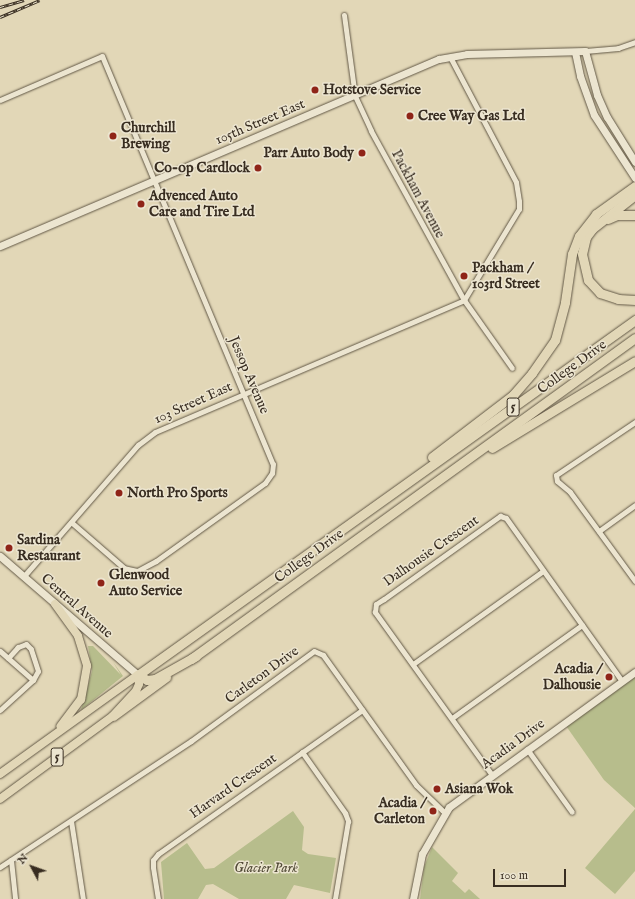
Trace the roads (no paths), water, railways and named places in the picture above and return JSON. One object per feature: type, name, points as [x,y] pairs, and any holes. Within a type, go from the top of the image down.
[{"type":"highway","points":[[391,493],[401,481],[513,395],[532,373],[555,340],[565,302],[572,254],[579,236],[596,214],[635,186]]},
{"type":"highway","points":[[635,195],[600,222],[586,237],[582,254],[588,280],[600,293],[618,299],[635,300]]},
{"type":"highway","points":[[600,222],[617,215],[635,215]]},
{"type":"highway","name":"College Drive","points":[[138,676],[391,493],[635,320]]},
{"type":"highway","name":"College Drive","points":[[113,716],[635,338]]},
{"type":"highway","points":[[436,482],[635,361]]},
{"type":"highway","points":[[138,676],[147,680],[155,678],[196,656]]},
{"type":"main road","points":[[41,744],[68,719],[81,699],[88,666],[78,636],[56,604]]},
{"type":"main road","points":[[113,716],[136,691],[139,684],[138,676]]},
{"type":"main road","name":"College Drive","points":[[0,774],[138,676]]},
{"type":"main road","name":"College Drive","points":[[0,799],[113,716]]},
{"type":"street","name":"Packham Avenue","points":[[344,15],[355,96],[394,177],[464,300],[512,368]]},
{"type":"street","points":[[635,42],[618,48],[585,51],[595,89],[607,117],[635,162]]},
{"type":"street","name":"105th Street East","points":[[0,246],[439,59],[474,54],[585,51]]},
{"type":"street","points":[[576,52],[580,76],[594,114],[635,178]]},
{"type":"street","name":"Jessop Avenue","points":[[0,100],[102,56],[273,464],[272,474],[265,484],[156,561],[137,571],[124,568],[71,522]]},
{"type":"street","points":[[450,57],[516,182],[520,201],[518,209],[464,300]]},
{"type":"street","name":"103 Street East","points":[[24,576],[138,445],[155,432],[464,300]]},
{"type":"street","points":[[635,422],[556,475],[557,480],[570,492],[635,581]]},
{"type":"street","points":[[599,531],[635,505]]},
{"type":"street","name":"Dalhousie Crescent","points":[[492,774],[375,612],[376,604],[500,516],[506,518],[622,681]]},
{"type":"street","name":"Central Avenue","points":[[0,556],[138,676]]},
{"type":"street","points":[[413,664],[543,571]]},
{"type":"street","points":[[452,718],[582,625]]},
{"type":"street","points":[[0,710],[33,680],[38,671],[38,665],[29,646],[22,644],[8,658]]},
{"type":"street","points":[[0,651],[33,680]]},
{"type":"street","name":"Carleton Drive","points":[[0,867],[191,741],[314,652],[323,655],[416,785],[444,812]]},
{"type":"street","name":"Acadia Drive","points":[[413,899],[422,854],[444,812],[492,774],[635,672]]},
{"type":"street","name":"Harvard Crescent","points":[[158,899],[153,860],[158,854],[362,710]]},
{"type":"street","points":[[527,749],[572,812]]},
{"type":"street","points":[[302,752],[345,813],[348,821],[335,899]]},
{"type":"street","points":[[71,821],[83,899]]},
{"type":"street","points":[[11,860],[15,899]]},
{"type":"railway","points":[[0,7],[24,0]]},
{"type":"railway","points":[[0,17],[40,0]]},
{"type":"place","name":"Hotstove Service","points":[[315,90]]},
{"type":"place","name":"Cree Way Gas Ltd","points":[[410,116]]},
{"type":"place","name":"Churchill Brewing","points":[[113,136]]},
{"type":"place","name":"Parr Auto Body","points":[[362,153]]},
{"type":"place","name":"Co-op Cardlock","points":[[258,168]]},
{"type":"place","name":"Advenced Auto Care and Tire Ltd","points":[[141,204]]},
{"type":"place","name":"Packham / 103rd Street","points":[[464,276]]},
{"type":"place","name":"North Pro Sports","points":[[119,493]]},
{"type":"place","name":"Sardina Restaurant","points":[[9,548]]},
{"type":"place","name":"Glenwood Auto Service","points":[[101,583]]},
{"type":"place","name":"Acadia / Dalhousie","points":[[609,677]]},
{"type":"place","name":"Asiana Wok","points":[[437,789]]},
{"type":"place","name":"Acadia / Carleton","points":[[433,811]]},
{"type":"park label","name":"Glacier Park","points":[[266,868]]}]
